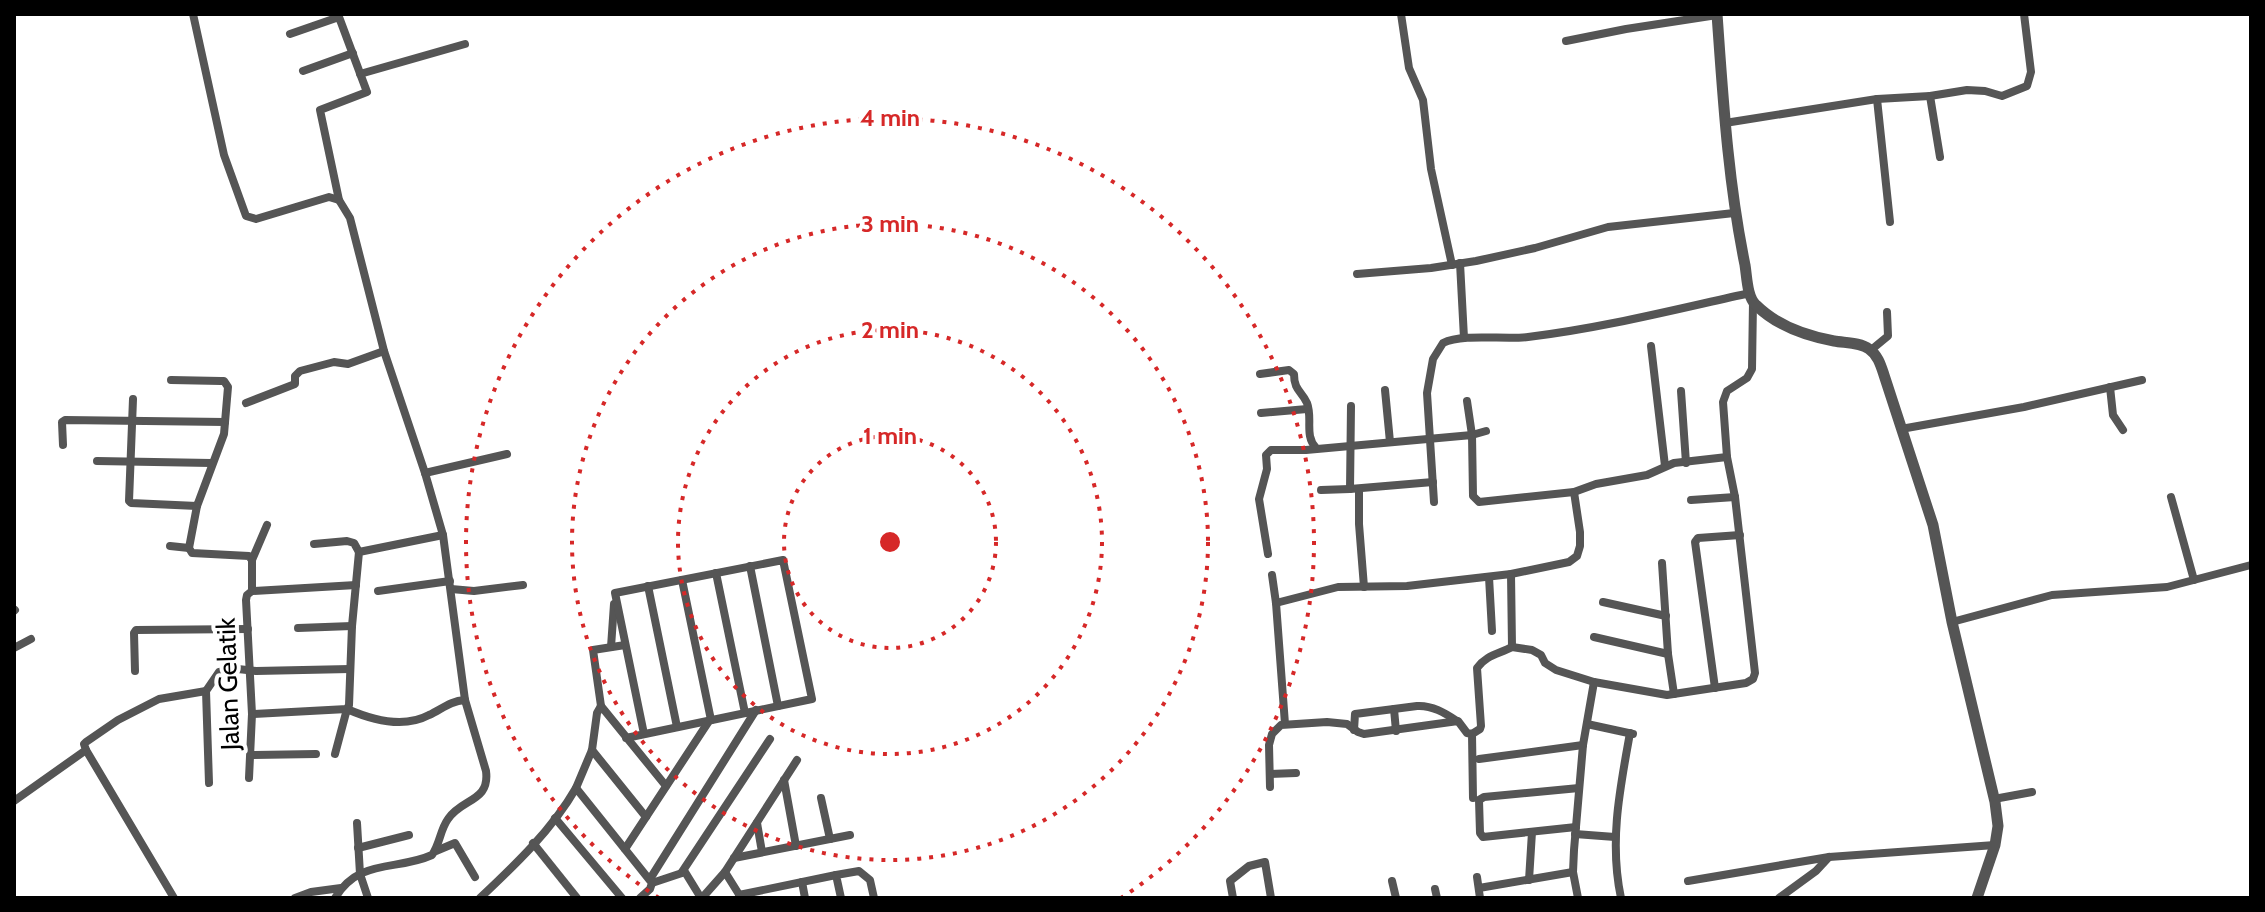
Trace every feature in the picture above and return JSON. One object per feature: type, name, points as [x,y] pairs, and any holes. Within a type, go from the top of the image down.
[{"type":"street","points":[[193,14],[224,155],[246,216],[256,219],[325,198],[339,200]]},
{"type":"street","points":[[1401,14],[1409,68],[1423,100],[1431,169],[1456,264],[1464,338]]},
{"type":"street","points":[[1354,730],[1355,714],[1425,706],[1458,721],[1467,733],[1472,734],[1481,726],[1477,668],[1491,655],[1512,647],[1532,650],[1556,670],[1594,682],[1649,693],[1674,694],[1746,683],[1753,679],[1755,673],[1740,535],[1727,457],[1723,402],[1727,391],[1747,378],[1752,369],[1752,298],[1734,213],[1717,14],[1566,41]]},
{"type":"street","points":[[1725,123],[1877,99],[1915,99],[1967,90],[2002,96],[2030,82],[2024,14]]},
{"type":"street","points":[[290,34],[339,17],[367,92],[320,110],[339,200],[350,218],[384,351],[443,535],[465,700],[486,771],[486,785],[482,792],[448,818],[435,852]]},
{"type":"street","points":[[360,74],[465,44]]},
{"type":"street","points":[[303,71],[353,53]]},
{"type":"street","points":[[1930,96],[1940,157]]},
{"type":"street","points":[[1877,99],[1890,222]]},
{"type":"street","points":[[1357,274],[1456,264],[1535,248],[1608,227],[1734,213]]},
{"type":"street","points":[[1434,502],[1427,393],[1433,359],[1443,343],[1464,338],[1526,337],[1752,298]]},
{"type":"street","points":[[1752,298],[1772,318],[1831,341],[1861,345],[1871,350],[1878,359],[1933,525],[1952,622],[1994,799],[1998,826],[1995,845],[1977,898]]},
{"type":"street","points":[[1871,350],[1888,336],[1887,312]]},
{"type":"street","points":[[1651,346],[1665,466]]},
{"type":"street","points":[[246,403],[295,384],[295,376],[300,371],[334,362],[348,364],[384,351]]},
{"type":"street","points":[[1260,374],[1289,370],[1294,374],[1294,385],[1307,403],[1309,435],[1316,448]]},
{"type":"street","points":[[171,380],[224,381],[228,387],[224,434],[197,506],[189,548],[192,553],[244,555],[252,560],[267,525]]},
{"type":"street","points":[[1901,429],[2024,407],[2142,380]]},
{"type":"street","points":[[2110,387],[2113,415],[2123,430]]},
{"type":"street","points":[[1385,390],[1390,442]]},
{"type":"street","points":[[1681,391],[1686,463]]},
{"type":"street","points":[[133,399],[129,501],[197,506]]},
{"type":"street","points":[[1467,401],[1472,435],[1472,493],[1476,501],[1574,492],[1596,484],[1647,475],[1665,466],[1727,457]]},
{"type":"street","points":[[1351,406],[1351,445],[1364,587]]},
{"type":"street","points":[[1261,413],[1307,409]]},
{"type":"street","points":[[63,445],[62,422],[65,420],[225,422]]},
{"type":"street","points":[[1268,554],[1259,499],[1267,469],[1266,455],[1271,450],[1431,439],[1486,431]]},
{"type":"street","points":[[425,473],[507,454]]},
{"type":"street","points":[[97,461],[211,463]]},
{"type":"street","points":[[1321,490],[1433,482]]},
{"type":"street","points":[[1276,603],[1338,587],[1407,586],[1511,574],[1569,562],[1577,556],[1580,546],[1574,492]]},
{"type":"street","points":[[1691,500],[1735,497]]},
{"type":"street","points":[[2171,497],[2194,580]]},
{"type":"street","points":[[359,552],[443,535]]},
{"type":"street","points":[[1715,688],[1695,540],[1740,535]]},
{"type":"street","points":[[314,544],[347,541],[354,543],[359,552],[349,705],[335,754]]},
{"type":"street","points":[[170,546],[189,548]]},
{"type":"street","name":"Jalan Gelatik","points":[[249,778],[252,714],[246,597],[252,591],[252,560]]},
{"type":"street","points":[[615,593],[783,560],[812,699],[626,738]]},
{"type":"street","points":[[1662,563],[1674,694]]},
{"type":"street","points":[[1952,622],[2052,595],[2143,590],[2251,565]]},
{"type":"street","points":[[750,566],[778,706]]},
{"type":"street","points":[[716,573],[745,713]]},
{"type":"street","points":[[1511,574],[1512,647]]},
{"type":"street","points":[[1272,575],[1285,724]]},
{"type":"street","points":[[1489,577],[1492,631]]},
{"type":"street","points":[[625,849],[710,720],[682,580]]},
{"type":"street","points":[[252,591],[356,585]]},
{"type":"street","points":[[378,591],[450,585],[474,591],[523,585]]},
{"type":"street","points":[[648,586],[677,727]]},
{"type":"street","points":[[615,593],[644,734]]},
{"type":"street","points":[[611,647],[615,593]]},
{"type":"street","points":[[1603,602],[1666,616]]},
{"type":"street","points":[[298,628],[352,626]]},
{"type":"street","points":[[135,671],[135,630],[248,629]]},
{"type":"street","points":[[1594,637],[1668,654]]},
{"type":"street","points":[[14,648],[31,639]]},
{"type":"street","points":[[625,645],[593,650],[601,706],[666,786]]},
{"type":"street","points":[[209,783],[206,691],[222,670],[350,669]]},
{"type":"street","points":[[1578,898],[1573,872],[1579,788],[1594,682]]},
{"type":"street","points":[[174,898],[86,750],[85,743],[152,702],[206,691]]},
{"type":"street","points":[[252,714],[347,709],[373,719],[405,721],[426,717],[450,703],[465,700]]},
{"type":"street","points":[[480,898],[509,871],[555,818],[576,788],[592,750],[597,713],[601,706]]},
{"type":"street","points":[[1417,706],[1420,727]]},
{"type":"street","points":[[1394,709],[1396,731]]},
{"type":"street","points":[[640,898],[650,889],[756,710]]},
{"type":"street","points":[[1270,787],[1270,739],[1285,724],[1347,724],[1364,734],[1458,721]]},
{"type":"street","points":[[1587,724],[1632,733],[1615,837],[1621,898]]},
{"type":"street","points":[[1472,734],[1473,798]]},
{"type":"street","points":[[678,873],[770,739]]},
{"type":"street","points":[[1479,759],[1583,745]]},
{"type":"street","points":[[14,801],[86,750]]},
{"type":"street","points":[[592,750],[646,817]]},
{"type":"street","points":[[252,755],[316,754]]},
{"type":"street","points":[[654,880],[687,873],[702,898],[725,872],[797,760]]},
{"type":"street","points":[[1270,774],[1296,773]]},
{"type":"street","points":[[784,780],[796,846]]},
{"type":"street","points":[[576,788],[654,880]]},
{"type":"street","points":[[1579,788],[1480,799],[1480,833],[1482,836],[1576,831],[1615,837]]},
{"type":"street","points":[[1994,799],[2032,792]]},
{"type":"street","points":[[821,798],[830,839]]},
{"type":"street","points":[[555,818],[622,898]]},
{"type":"street","points":[[357,823],[360,874],[368,898]]},
{"type":"street","points":[[757,823],[762,852]]},
{"type":"street","points":[[1529,880],[1532,832]]},
{"type":"street","points":[[358,848],[409,835]]},
{"type":"street","points":[[734,858],[850,835]]},
{"type":"street","points":[[335,898],[341,888],[372,868],[427,858],[455,843],[475,877]]},
{"type":"street","points":[[533,843],[577,898]]},
{"type":"street","points":[[1688,881],[1829,857],[1995,845]]},
{"type":"street","points":[[1779,898],[1829,857]]},
{"type":"street","points":[[1233,898],[1230,881],[1249,866],[1265,862],[1271,898]]},
{"type":"street","points":[[725,872],[740,896],[768,894],[802,882],[859,871],[870,880],[874,898]]},
{"type":"street","points":[[1477,877],[1480,893],[1573,872]]},
{"type":"street","points":[[836,875],[841,898]]},
{"type":"street","points":[[1392,881],[1396,898]]},
{"type":"street","points":[[802,882],[805,898]]},
{"type":"street","points":[[295,898],[311,892],[341,888]]}]
